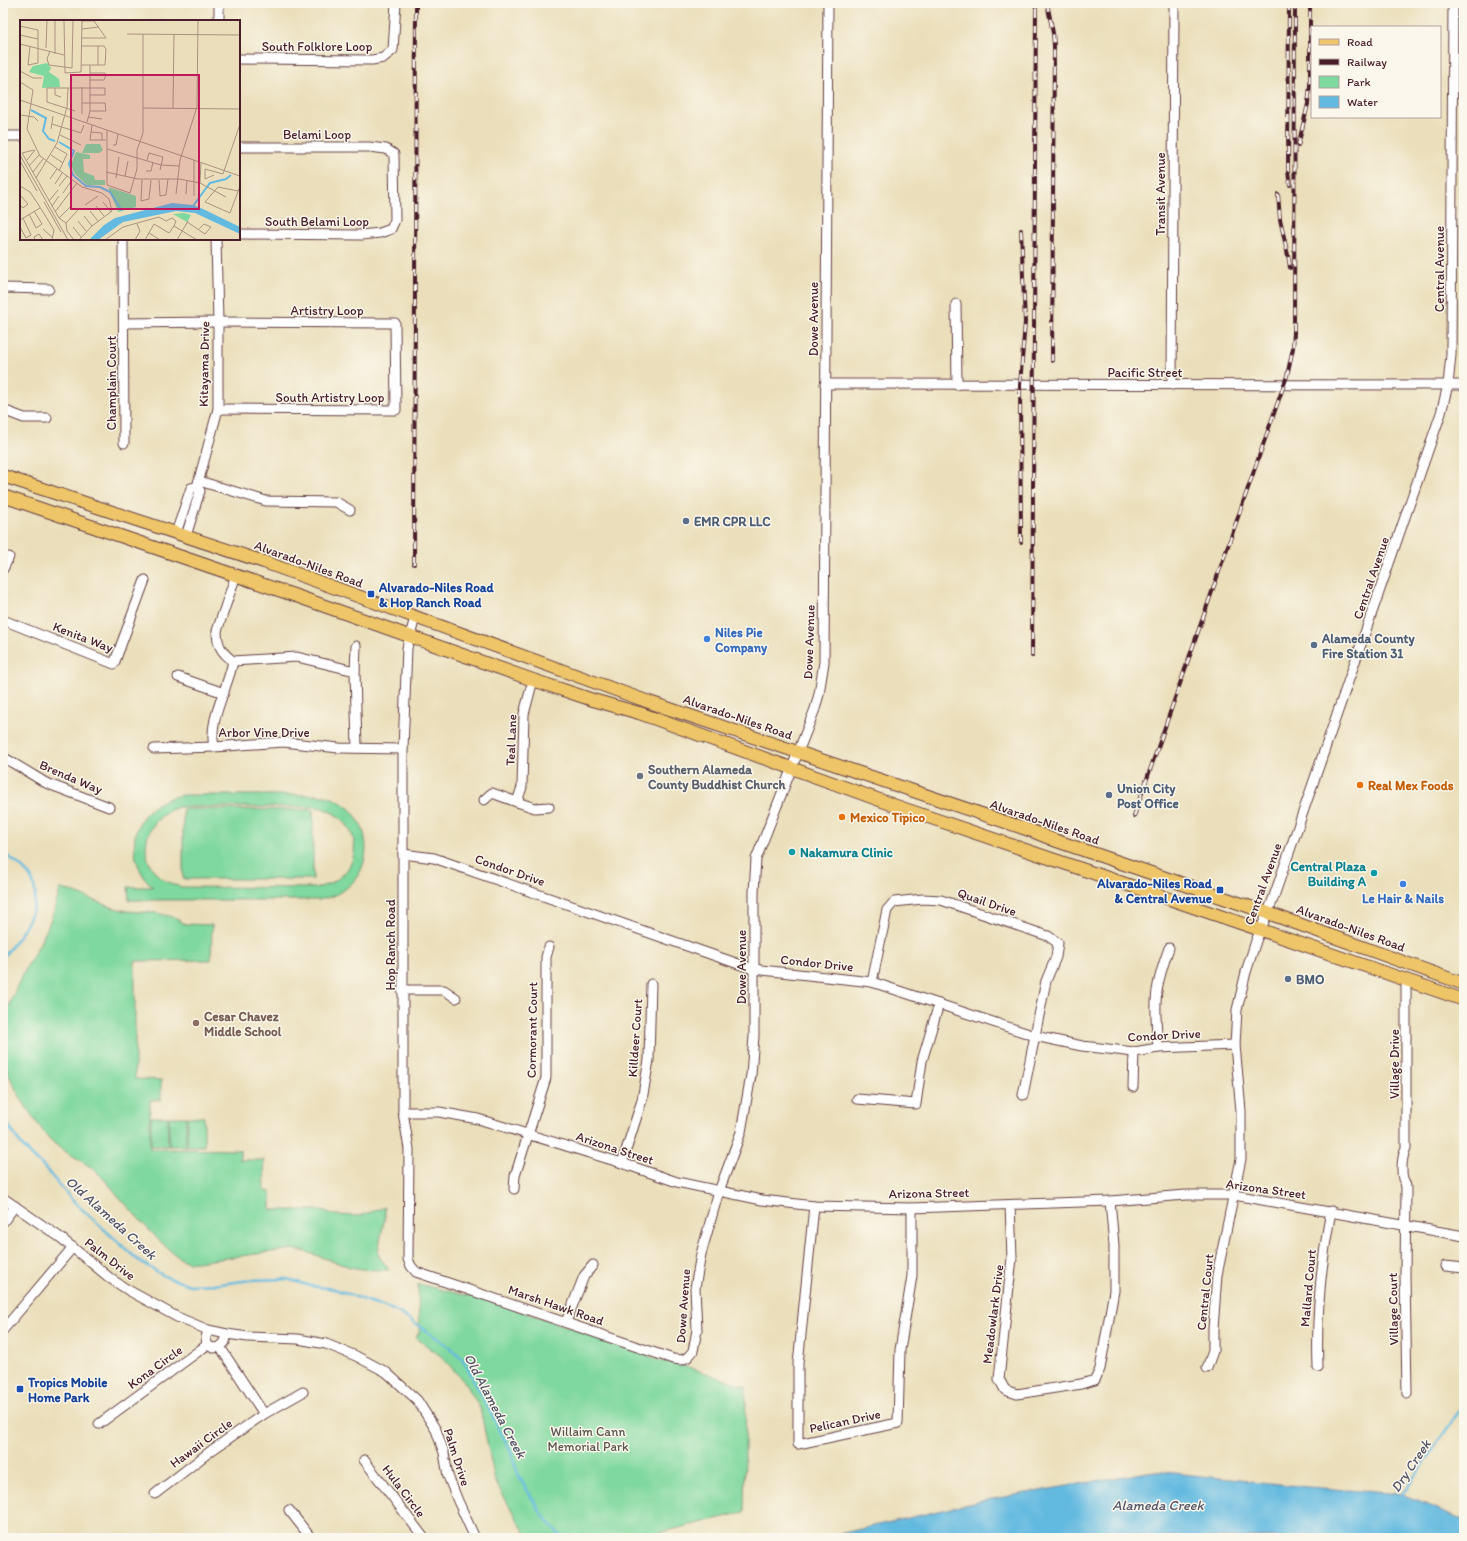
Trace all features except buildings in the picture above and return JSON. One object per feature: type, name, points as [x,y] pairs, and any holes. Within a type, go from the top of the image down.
[{"type":"main road","name":"Alvarado-Niles Road","points":[[3,476],[264,562],[642,700],[1032,831],[1059,842],[1268,913],[1464,984]]},
{"type":"main road","points":[[3,496],[236,575],[533,680],[639,713],[899,807],[1464,1000]]},
{"type":"street","points":[[219,3],[219,20]]},
{"type":"street","name":"South Folklore Loop","points":[[240,59],[372,60],[383,58],[393,50],[396,3]]},
{"type":"street","name":"Dowe Avenue","points":[[688,1357],[692,1351],[696,1335],[695,1288],[698,1268],[719,1191],[741,1132],[751,1075],[754,1036],[753,969],[756,859],[819,694],[824,662],[828,3]]},
{"type":"street","name":"Transit Avenue","points":[[1172,385],[1174,3]]},
{"type":"street","name":"Central Avenue","points":[[1234,1195],[1241,1159],[1241,1111],[1235,1045],[1237,1010],[1246,972],[1268,913],[1441,414],[1448,385],[1451,355],[1453,3]]},
{"type":"street","points":[[3,136],[20,136]]},
{"type":"street","name":"Belami Loop","points":[[240,147],[379,147],[394,154]]},
{"type":"street","name":"South Belami Loop","points":[[240,234],[361,235],[380,233],[391,229],[395,220],[394,154]]},
{"type":"street","name":"Champlain Court","points":[[124,240],[124,444]]},
{"type":"street","name":"Kitayama Drive","points":[[181,534],[200,491],[198,484],[218,409],[216,240]]},
{"type":"street","points":[[3,288],[49,289]]},
{"type":"street","points":[[956,304],[957,385]]},
{"type":"street","points":[[124,323],[218,322]]},
{"type":"street","name":"Artistry Loop","points":[[218,322],[395,323],[396,365]]},
{"type":"street","name":"South Artistry Loop","points":[[218,409],[396,410],[396,365]]},
{"type":"street","name":"Pacific Street","points":[[825,384],[1464,385]]},
{"type":"street","points":[[3,410],[24,418],[48,418]]},
{"type":"street","points":[[198,484],[266,500],[336,502],[350,510]]},
{"type":"street","points":[[3,569],[9,557]]},
{"type":"street","points":[[236,575],[217,631],[217,639],[220,648],[225,655],[233,661],[297,657],[355,671]]},
{"type":"street","name":"Kenita Way","points":[[3,620],[114,664],[145,580]]},
{"type":"street","name":"Hop Ranch Road","points":[[414,617],[407,648],[403,749],[402,990],[403,1112],[409,1149],[408,1259],[416,1272]]},
{"type":"street","points":[[356,646],[355,671],[357,748]]},
{"type":"street","name":"Arbor Vine Drive","points":[[233,661],[231,675],[213,726],[212,738],[214,747],[283,742],[357,748],[403,749]]},
{"type":"street","points":[[178,677],[224,693]]},
{"type":"street","name":"Teal Lane","points":[[517,802],[522,787],[524,714],[533,680]]},
{"type":"street","points":[[154,749],[214,747]]},
{"type":"street","name":"Brenda Way","points":[[3,757],[46,783],[109,807]]},
{"type":"street","points":[[484,800],[492,793],[535,808],[549,807]]},
{"type":"street","name":"Condor Drive","points":[[403,854],[434,858],[753,969],[872,982],[1035,1036],[1082,1046],[1134,1052],[1158,1048],[1235,1045]]},
{"type":"street","name":"Quail Drive","points":[[872,982],[887,910],[894,902],[924,899],[941,900],[1048,936],[1058,943],[1056,957],[1046,981],[1035,1036]]},
{"type":"street","name":"Cormorant Court","points":[[514,1189],[515,1176],[546,1078],[546,957],[549,947]]},
{"type":"street","points":[[1158,1048],[1156,1016],[1157,992],[1162,966],[1169,948]]},
{"type":"street","name":"Village Drive","points":[[1405,1225],[1406,1183],[1403,1178],[1403,1154],[1406,1148],[1406,981]]},
{"type":"street","name":"Killdeer Court","points":[[622,1163],[642,1100],[649,1060],[651,984]]},
{"type":"street","points":[[402,990],[444,990],[456,998]]},
{"type":"street","points":[[857,1100],[916,1104],[922,1061],[939,1004]]},
{"type":"street","points":[[1022,1095],[1035,1036]]},
{"type":"street","points":[[1133,1087],[1134,1052]]},
{"type":"street","name":"Arizona Street","points":[[403,1112],[439,1112],[478,1119],[622,1163],[677,1182],[762,1200],[814,1206],[912,1208],[1010,1205],[1186,1195],[1234,1195],[1464,1236]]},
{"type":"street","name":"Central Court","points":[[1207,1368],[1213,1351],[1217,1275],[1234,1195]]},
{"type":"street","name":"Palm Drive","points":[[3,1198],[73,1247],[128,1290],[177,1317],[208,1330],[227,1334],[248,1337],[298,1339],[326,1344],[356,1356],[386,1372],[417,1400],[436,1430],[444,1453],[448,1476],[475,1538]]},
{"type":"street","name":"Meadowlark Drive","points":[[1010,1205],[1012,1258],[999,1379],[1005,1390],[1017,1394],[1081,1384],[1095,1380],[1100,1369],[1114,1291],[1114,1245],[1110,1200]]},
{"type":"street","points":[[3,1222],[15,1206]]},
{"type":"street","name":"Pelican Drive","points":[[814,1206],[798,1364],[798,1444],[898,1423],[900,1350],[912,1276],[912,1208]]},
{"type":"street","name":"Mallard Court","points":[[1318,1367],[1317,1336],[1319,1299],[1324,1251],[1331,1212]]},
{"type":"street","name":"Village Court","points":[[1405,1225],[1407,1393]]},
{"type":"street","points":[[3,1330],[73,1247]]},
{"type":"street","points":[[566,1322],[584,1276],[593,1265]]},
{"type":"street","points":[[1445,1266],[1464,1268]]},
{"type":"street","name":"Marsh Hawk Road","points":[[416,1272],[673,1359],[682,1360],[688,1357]]},
{"type":"street","points":[[208,1330],[206,1338],[207,1344],[213,1348],[220,1347],[225,1342],[227,1334]]},
{"type":"street","name":"Kona Circle","points":[[99,1424],[207,1344]]},
{"type":"street","points":[[220,1347],[264,1414]]},
{"type":"street","name":"Hawaii Circle","points":[[155,1494],[212,1450],[264,1414],[303,1392]]},
{"type":"street","name":"Hula Circle","points":[[364,1460],[424,1538]]},
{"type":"street","points":[[289,1510],[310,1538]]},
{"type":"green space","points":[[183,795],[315,795],[330,797],[350,809],[363,829],[366,852],[359,875],[344,890],[328,898],[319,900],[129,900],[128,887],[153,887],[142,874],[136,858],[134,846],[135,835],[139,824],[152,808],[171,798]],"holes":[[[178,807],[318,807],[334,814],[346,824],[352,836],[354,849],[352,862],[344,873],[332,882],[315,888],[182,887],[167,882],[156,873],[149,862],[146,849],[148,837],[154,825],[164,814]]]},
{"type":"green space","points":[[183,809],[313,810],[313,879],[183,879]]},
{"type":"green space","points":[[60,889],[70,891],[111,907],[126,911],[157,913],[173,917],[185,924],[212,925],[211,960],[135,961],[135,1079],[161,1080],[161,1100],[150,1100],[150,1149],[240,1150],[240,1160],[264,1160],[265,1191],[271,1192],[271,1210],[322,1210],[335,1215],[360,1216],[385,1207],[385,1216],[378,1251],[379,1256],[389,1270],[372,1270],[349,1267],[293,1249],[197,1262],[186,1261],[162,1243],[96,1171],[63,1150],[48,1137],[28,1110],[10,1078],[4,1058],[3,1038],[6,1018],[12,998],[48,925]]},
{"type":"green space","points":[[151,1117],[168,1117],[168,1146],[151,1146]]},
{"type":"green space","points":[[169,1117],[186,1117],[186,1146],[169,1146]]},
{"type":"green space","points":[[187,1117],[204,1117],[204,1146],[187,1146]]},
{"type":"green space","name":"Willaim Cann Memorial Park","points":[[418,1284],[512,1308],[608,1340],[661,1361],[691,1368],[746,1387],[744,1512],[638,1538],[528,1538],[495,1481],[480,1408],[466,1384],[441,1356],[416,1338],[419,1332]]},
{"type":"water","name":"Alameda Creek","points":[[1154,1471],[1308,1487],[1402,1494],[1464,1520],[1464,1538],[822,1538],[981,1501]]},
{"type":"waterway","name":"Old Alameda Creek","points":[[3,853],[27,872],[32,880],[35,890],[35,900],[28,921],[16,941],[3,957]]},
{"type":"waterway","name":"Old Alameda Creek","points":[[3,1117],[22,1146],[44,1167],[73,1201],[139,1261],[166,1277],[190,1285],[220,1284],[251,1280],[287,1279],[311,1286],[334,1289],[396,1311],[443,1342],[462,1358],[510,1450],[519,1477],[542,1514],[562,1538]]},
{"type":"waterway","name":"Dry Creek","points":[[1401,1496],[1464,1404]]},
{"type":"railway","points":[[414,564],[416,3]]},
{"type":"railway","points":[[1032,656],[1036,3]]},
{"type":"railway","points":[[1047,3],[1054,46],[1052,361]]},
{"type":"railway","points":[[1289,3],[1288,171],[1290,185]]},
{"type":"railway","points":[[1134,816],[1287,376],[1293,348],[1295,3]]},
{"type":"railway","points":[[1298,146],[1308,104],[1310,87],[1310,3]]},
{"type":"railway","points":[[1278,194],[1280,219],[1290,268]]},
{"type":"railway","points":[[1021,230],[1025,322],[1020,385],[1021,542]]},
{"type":"place","name":"EMR CPR LLC","points":[[686,521]]},
{"type":"place","name":"Alvarado-Niles Road & Hop Ranch Road","points":[[371,594]]},
{"type":"place","name":"Niles Pie Company","points":[[707,639]]},
{"type":"place","name":"Alameda County Fire Station 31","points":[[1314,645]]},
{"type":"place","name":"Southern Alameda County Buddhist Church","points":[[640,776]]},
{"type":"place","name":"Real Mex Foods","points":[[1360,785]]},
{"type":"place","name":"Union City Post Office","points":[[1109,795]]},
{"type":"place","name":"Mexico Tipico","points":[[842,817]]},
{"type":"place","name":"Nakamura Clinic","points":[[792,852]]},
{"type":"place","name":"Central Plaza Building A","points":[[1374,873]]},
{"type":"place","name":"Le Hair & Nails","points":[[1403,884]]},
{"type":"place","name":"Alvarado-Niles Road & Central Avenue","points":[[1220,890]]},
{"type":"place","name":"BMO","points":[[1288,979]]},
{"type":"place","name":"Cesar Chavez Middle School","points":[[196,1023]]},
{"type":"place","name":"Tropics Mobile Home Park","points":[[20,1389]]}]
